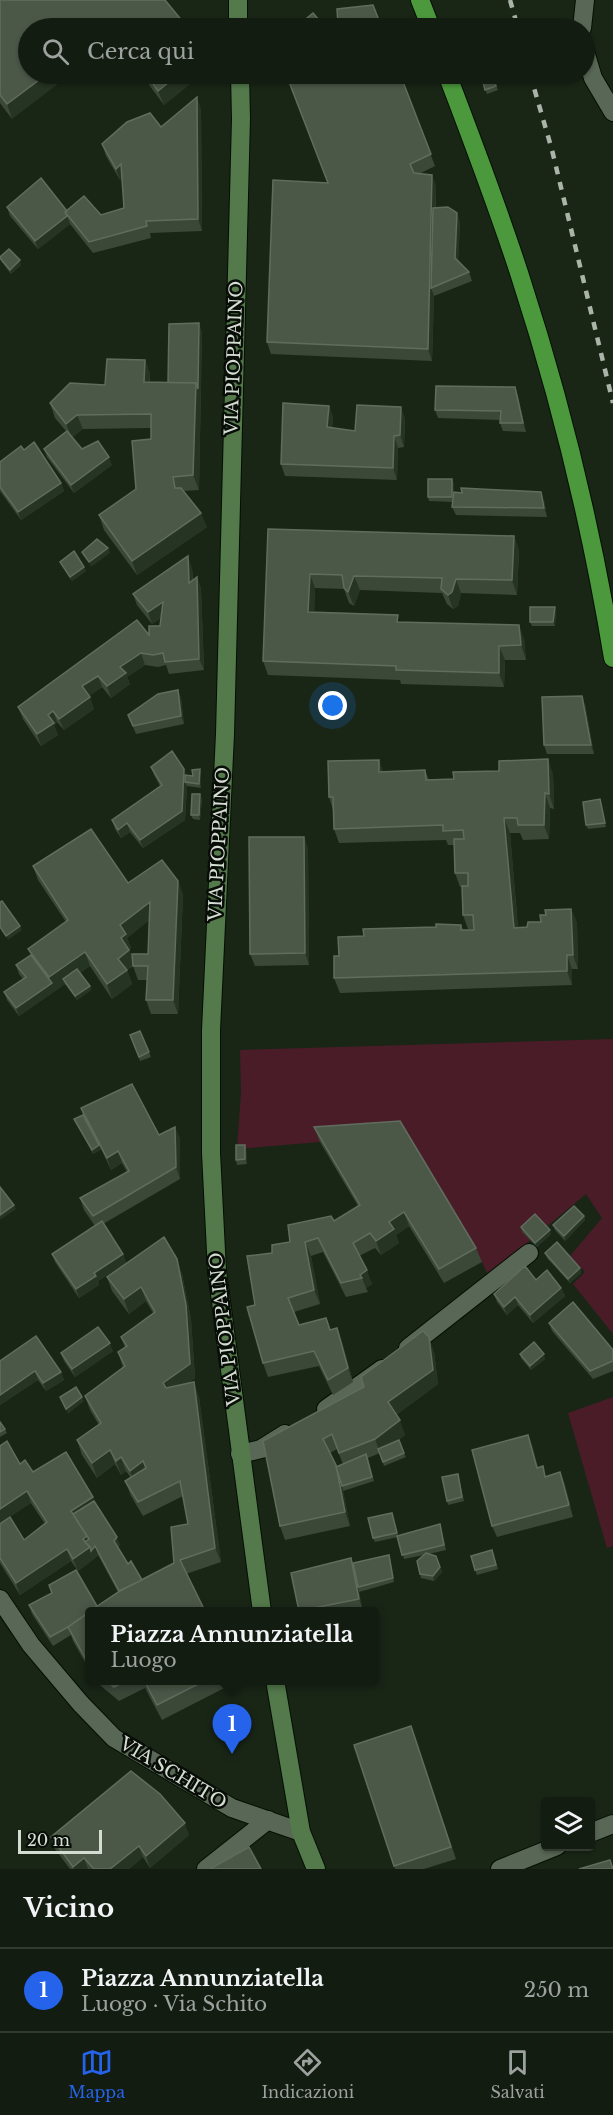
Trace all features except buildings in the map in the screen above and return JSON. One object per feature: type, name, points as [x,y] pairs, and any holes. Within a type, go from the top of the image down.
[{"type":"highway","points":[[420,0],[427,18]]},
{"type":"highway","points":[[451,84],[521,279],[562,420],[588,524],[613,658]]},
{"type":"main road","points":[[238,0],[238,18]]},
{"type":"main road","name":"VIA PIOPPAINO","points":[[240,84],[225,734],[211,1041],[211,1154],[216,1271],[261,1607]]},
{"type":"main road","points":[[276,1685],[301,1833],[316,1869]]},
{"type":"street","points":[[583,18],[585,0]]},
{"type":"street","points":[[595,81],[613,112]]},
{"type":"street","points":[[240,1454],[261,1449],[344,1399],[529,1253]]},
{"type":"street","name":"VIA SCHITO","points":[[0,1599],[32,1645],[81,1704],[114,1738],[232,1808],[301,1833]]},
{"type":"street","points":[[206,1869],[268,1820]]},
{"type":"street","points":[[595,1831],[613,1824]]},
{"type":"street","points":[[500,1869],[545,1851]]},
{"type":"shaded area","points":[[613,1039],[613,1334],[573,1284],[585,1272],[570,1256],[602,1218],[586,1194],[488,1275],[482,1262],[320,1142],[237,1149],[241,1093],[240,1050]]},
{"type":"shaded area","points":[[613,1397],[613,1546],[607,1548],[568,1413]]},
{"type":"railway","points":[[510,0],[515,18]]},
{"type":"railway","points":[[533,84],[552,150],[613,403]]},
{"type":"place","name":"Piazza Annunziatella","points":[[232,1754]]}]
